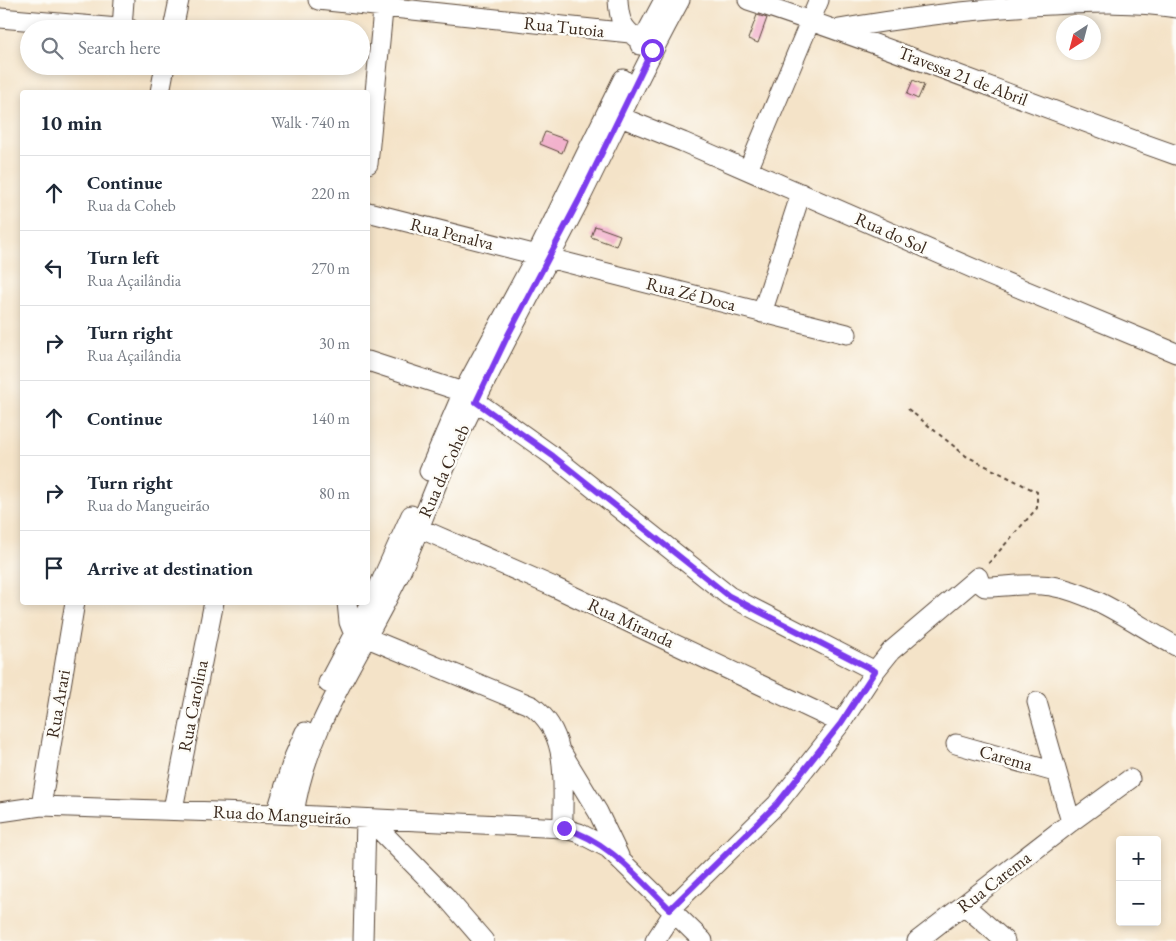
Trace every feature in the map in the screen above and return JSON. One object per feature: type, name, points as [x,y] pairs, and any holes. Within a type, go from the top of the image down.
[{"type":"street","points":[[124,0],[125,20]]},
{"type":"street","points":[[175,20],[179,0]]},
{"type":"street","name":"Rua Tutoia","points":[[318,0],[384,3],[641,42]]},
{"type":"street","points":[[618,0],[619,17],[624,28],[641,42]]},
{"type":"street","name":"Rua da Coheb","points":[[359,636],[379,586],[469,397],[542,257],[613,114],[641,42],[664,0]]},
{"type":"street","name":"Rua da Coheb","points":[[641,42],[680,0]]},
{"type":"street","name":"Travessa 21 de Abril","points":[[748,0],[838,29],[1063,115],[1176,155]]},
{"type":"street","points":[[748,170],[819,0]]},
{"type":"street","points":[[838,29],[979,5],[1152,2],[1176,8]]},
{"type":"street","points":[[370,63],[384,3]]},
{"type":"street","points":[[0,18],[25,20]]},
{"type":"street","points":[[160,90],[164,75]]},
{"type":"street","points":[[369,90],[370,75]]},
{"type":"street","name":"Rua do Sol","points":[[613,114],[748,170],[988,276],[1176,353]]},
{"type":"street","points":[[762,313],[801,193]]},
{"type":"street","name":"Rua Penalva","points":[[370,213],[542,257]]},
{"type":"street","name":"Rua Zé Doca","points":[[542,257],[847,334]]},
{"type":"street","points":[[370,362],[469,397],[553,456],[729,596],[875,671]]},
{"type":"street","name":"Rua da Coheb","points":[[285,814],[298,749],[324,690],[401,571],[439,479],[469,397]]},
{"type":"street","name":"Rua Miranda","points":[[419,528],[552,586],[841,723]]},
{"type":"street","points":[[655,941],[672,910],[777,804],[841,723],[875,671],[891,651],[978,577],[980,583],[985,587],[1050,586],[1075,592],[1093,599],[1176,646]]},
{"type":"street","name":"Rua Arari","points":[[41,806],[74,605]]},
{"type":"street","name":"Rua Carolina","points":[[173,810],[213,605]]},
{"type":"street","points":[[347,605],[349,622],[359,636],[532,706],[544,714],[555,729],[561,752],[564,828]]},
{"type":"street","name":"Carema","points":[[1037,702],[1055,772],[1071,822]]},
{"type":"street","name":"Carema","points":[[956,744],[1055,772]]},
{"type":"street","points":[[561,752],[598,812],[621,861]]},
{"type":"street","points":[[1071,822],[1130,779]]},
{"type":"street","name":"Rua do Mangueirão","points":[[0,812],[41,806],[285,814],[368,820],[564,828],[595,840],[608,848],[703,941]]},
{"type":"street","points":[[363,941],[368,820]]},
{"type":"street","points":[[368,820],[446,897],[484,941]]},
{"type":"street","name":"Rua Carema","points":[[917,941],[1071,822]]},
{"type":"street","points":[[964,905],[1005,941]]},
{"type":"path","points":[[908,409],[966,456],[1037,492],[1037,508],[978,577]]},
{"type":"building","points":[[757,15],[767,18],[758,43],[748,39]]},
{"type":"building","points":[[913,80],[924,85],[918,99],[907,94]]},
{"type":"building","points":[[545,132],[567,140],[562,153],[540,144]]},
{"type":"building","points":[[595,226],[620,235],[616,246],[591,237]]},
{"type":"route","points":[[564,828],[579,832],[608,848],[670,909],[777,804],[797,781],[841,723],[875,671],[729,596],[553,456],[476,402],[508,335],[579,200],[652,50]]}]
